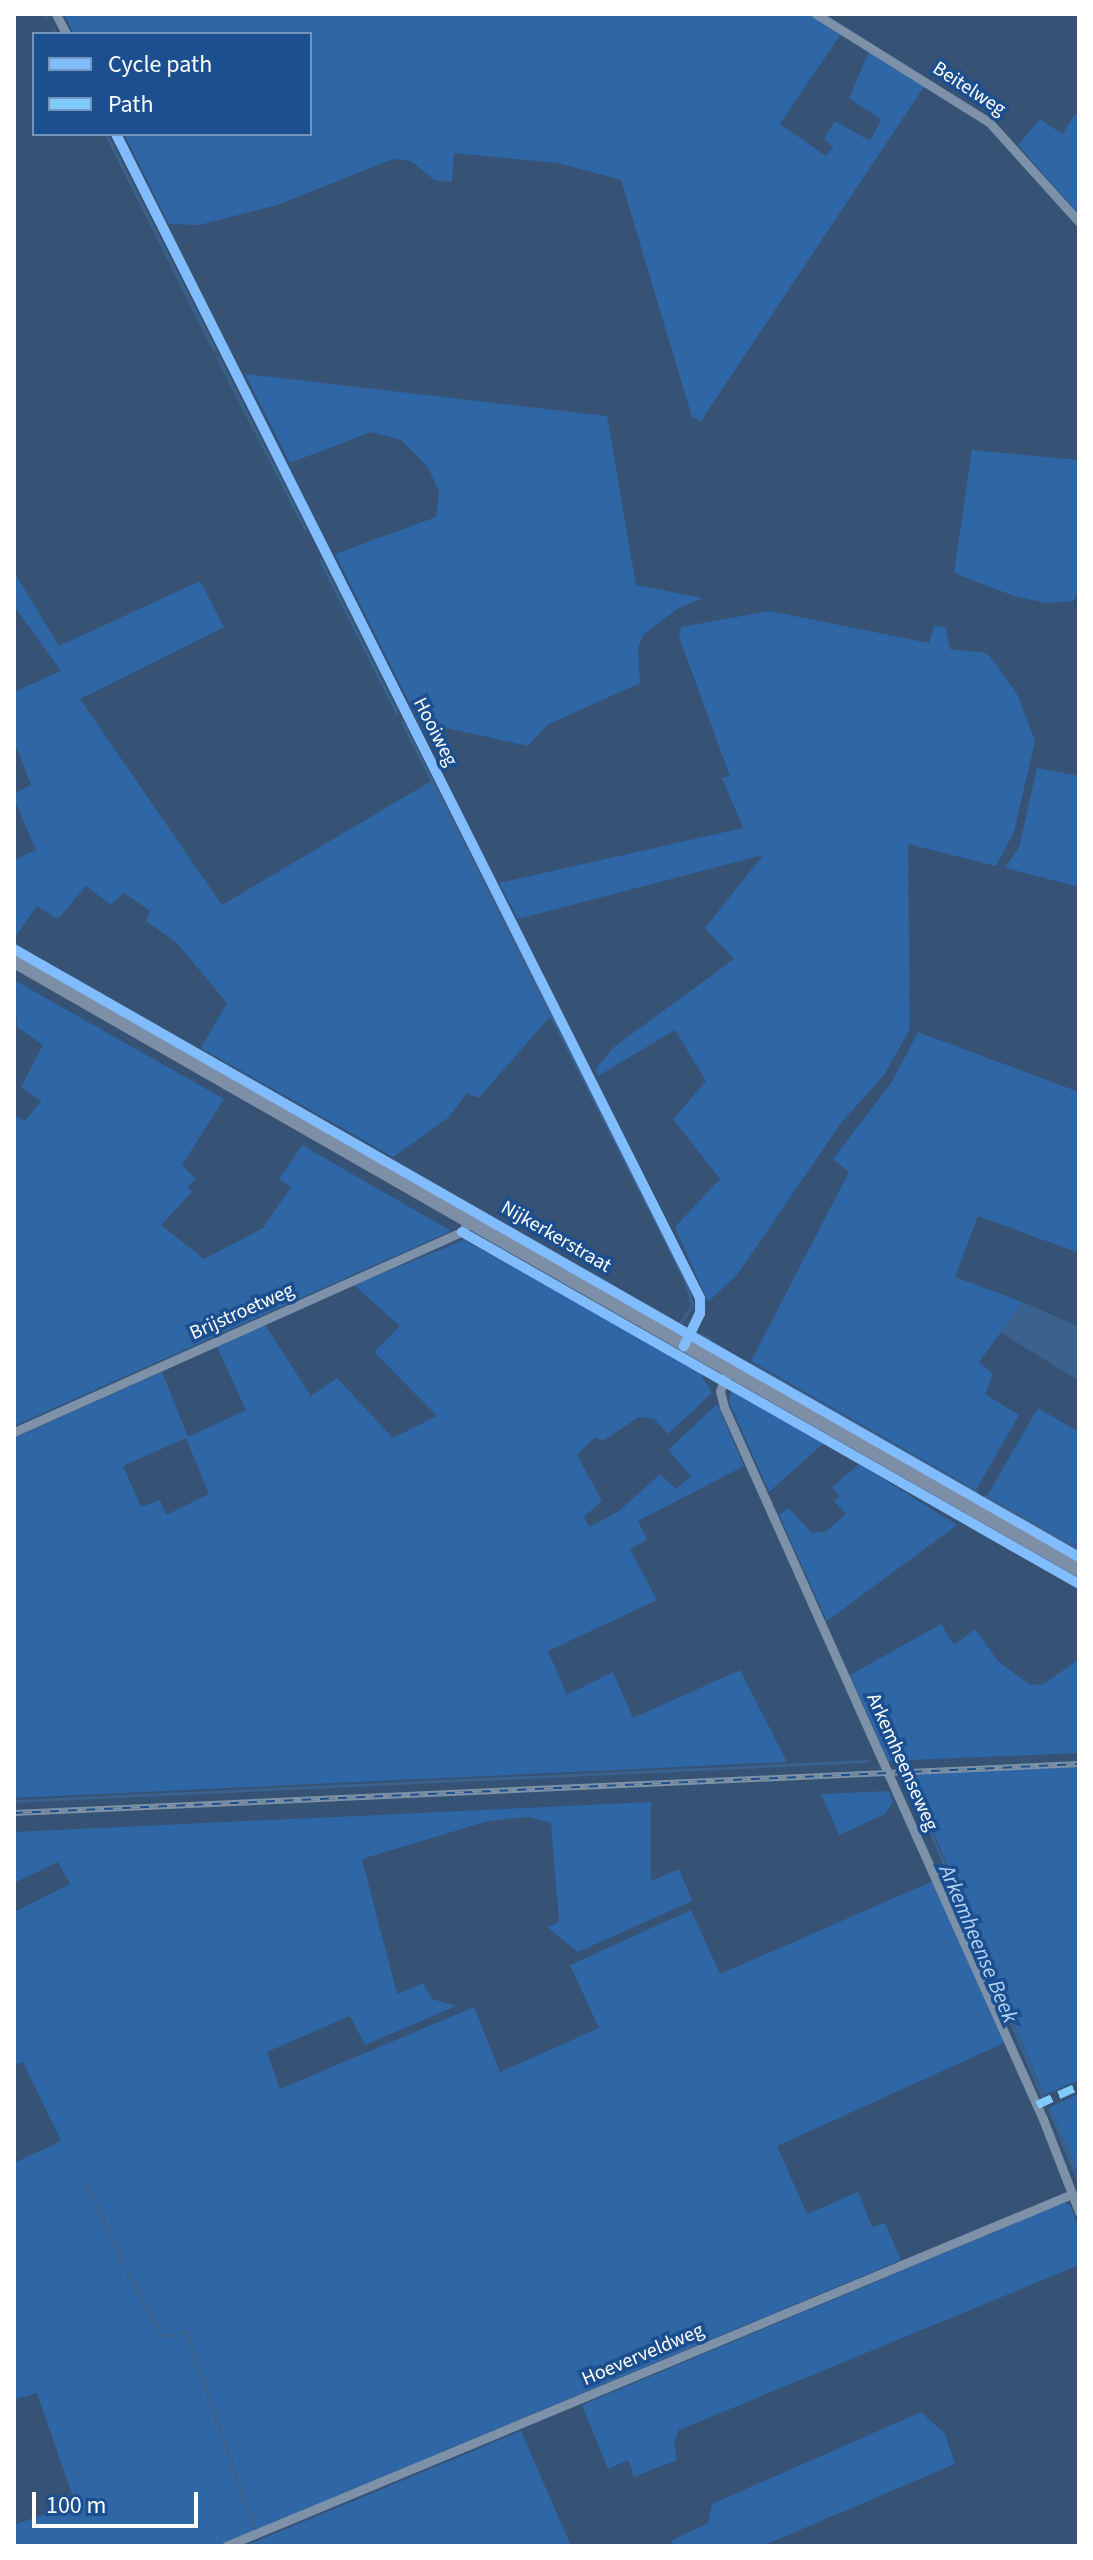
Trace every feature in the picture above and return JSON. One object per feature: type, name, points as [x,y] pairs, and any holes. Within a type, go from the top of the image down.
[{"type":"main road","name":"Nijkerkerstraat","points":[[14,961],[472,1217],[684,1346],[1079,1570]]},
{"type":"street","points":[[56,14],[65,32]]},
{"type":"street","name":"Beitelweg","points":[[816,14],[989,122],[1079,222]]},
{"type":"street","name":"Hooiweg","points":[[117,136],[700,1298],[700,1313],[684,1346]]},
{"type":"street","name":"Brijstroetweg","points":[[14,1432],[462,1232],[472,1217]]},
{"type":"street","name":"Arkemheenseweg","points":[[728,1370],[720,1391],[724,1407],[1079,2212]]},
{"type":"street","name":"Hoeverveldweg","points":[[226,2546],[1072,2194]]},
{"type":"shaded area","points":[[64,14],[809,14],[841,34],[780,124],[826,156],[833,147],[824,139],[835,121],[870,141],[881,120],[849,98],[869,52],[924,87],[701,421],[692,417],[621,180],[558,163],[454,153],[452,182],[434,180],[411,161],[393,159],[277,205],[199,225],[169,224],[125,136],[312,136],[312,32],[73,32]]},
{"type":"shaded area","points":[[1079,109],[1079,215],[1018,145],[1040,119],[1062,134]]},
{"type":"shaded area","points":[[245,374],[607,416],[636,585],[703,598],[677,609],[643,635],[638,649],[640,683],[547,725],[528,746],[419,722],[335,554],[436,517],[439,492],[428,467],[401,440],[371,432],[290,463]]},
{"type":"shaded area","points":[[972,450],[1079,460],[1079,587],[1074,601],[1046,603],[1014,596],[954,573]]},
{"type":"shaded area","points":[[14,572],[59,646],[200,581],[224,627],[80,699],[222,905],[433,780],[552,1014],[479,1098],[467,1093],[448,1118],[393,1157],[201,1048],[227,1003],[176,942],[146,921],[150,911],[124,893],[111,905],[86,886],[58,919],[37,906],[14,939],[14,860],[36,850],[14,799],[14,794],[31,785],[14,741],[14,692],[61,671],[14,606]]},
{"type":"shaded area","points":[[770,611],[929,643],[934,626],[945,627],[950,649],[986,653],[995,663],[1017,694],[1035,741],[1014,832],[996,866],[908,844],[910,1029],[884,1075],[841,1123],[737,1275],[708,1302],[675,1227],[720,1179],[673,1119],[706,1081],[675,1030],[598,1076],[595,1070],[614,1047],[734,959],[705,928],[763,855],[518,919],[499,883],[743,828],[722,778],[730,776],[679,637],[681,627]]},
{"type":"shaded area","points":[[1037,768],[1079,776],[1079,887],[1005,868],[1019,847]]},
{"type":"shaded area","points":[[14,980],[224,1099],[182,1165],[196,1179],[187,1187],[193,1191],[161,1225],[204,1259],[263,1228],[291,1187],[279,1179],[302,1145],[451,1231],[14,1426],[14,1115],[25,1121],[41,1101],[21,1087],[43,1045],[17,1027]]},
{"type":"shaded area","points":[[918,1032],[1079,1092],[1079,1253],[978,1216],[955,1277],[1023,1302],[979,1362],[993,1374],[985,1394],[1019,1415],[976,1490],[751,1361],[849,1172],[833,1159],[892,1082]]},
{"type":"shaded area","points":[[464,1240],[698,1370],[712,1393],[668,1434],[654,1419],[639,1417],[603,1441],[595,1437],[577,1455],[602,1501],[584,1517],[589,1527],[618,1512],[660,1474],[676,1489],[691,1476],[668,1450],[717,1404],[744,1466],[638,1521],[647,1540],[630,1549],[657,1600],[548,1651],[567,1695],[613,1672],[633,1718],[740,1670],[787,1762],[14,1798],[14,1438],[162,1372],[188,1437],[246,1410],[217,1347],[265,1325],[311,1396],[337,1378],[393,1438],[437,1416],[374,1352],[400,1326],[354,1285]],"holes":[[[186,1438],[209,1494],[166,1515],[160,1500],[141,1507],[123,1466]]]},
{"type":"shaded area","points":[[1023,1302],[1079,1327],[1079,1381],[1000,1332]]},
{"type":"shaded area","points":[[731,1389],[824,1443],[769,1492],[729,1402]]},
{"type":"shaded area","points":[[1038,1408],[1079,1432],[1079,1548],[987,1496]]},
{"type":"shaded area","points":[[859,1464],[957,1525],[827,1621],[779,1515],[788,1508],[812,1533],[825,1532],[846,1514],[834,1501],[840,1496],[832,1487]]},
{"type":"shaded area","points":[[941,1624],[954,1645],[975,1629],[998,1661],[1030,1685],[1044,1684],[1079,1659],[1079,1753],[888,1761],[850,1675]]},
{"type":"shaded area","points":[[1079,1766],[1079,2080],[1044,2095],[909,1774]]},
{"type":"shaded area","points":[[889,1791],[893,1802],[885,1814],[839,1835],[821,1794]]},
{"type":"shaded area","points":[[651,1802],[651,1881],[679,1869],[692,1901],[578,1952],[547,1927],[559,1922],[551,1823],[529,1817],[488,1821],[362,1859],[397,1994],[423,1983],[432,1999],[456,2006],[365,2045],[350,2016],[267,2052],[280,2089],[474,2007],[500,2072],[599,2028],[570,1965],[691,1910],[720,1974],[933,1881],[1004,2043],[777,2146],[807,2214],[858,2192],[872,2227],[885,2223],[901,2260],[217,2546],[14,2546],[14,2525],[75,2503],[37,2393],[16,2399],[14,2394],[14,2163],[61,2141],[23,2062],[14,2065],[14,1912],[70,1884],[58,1862],[14,1883],[14,1832]]},
{"type":"shaded area","points":[[1079,2094],[1079,2176],[1050,2107]]},
{"type":"shaded area","points":[[1064,2203],[1070,2205],[1079,2228],[1079,2265],[679,2430],[674,2442],[677,2460],[634,2477],[628,2460],[608,2469],[582,2405]]},
{"type":"shaded area","points":[[921,2412],[945,2434],[955,2464],[762,2546],[674,2546],[671,2541],[708,2523],[712,2504]]},
{"type":"shaded area","points":[[521,2431],[571,2546],[245,2546],[368,2495]]},
{"type":"waterway","points":[[45,14],[46,18]]},
{"type":"waterway","points":[[107,136],[214,350]]},
{"type":"waterway","points":[[218,358],[305,529]]},
{"type":"waterway","points":[[320,560],[397,713]]},
{"type":"waterway","points":[[402,722],[685,1280],[692,1305],[681,1322]]},
{"type":"waterway","points":[[702,1335],[709,1339]]},
{"type":"waterway","points":[[751,1364],[976,1492]]},
{"type":"waterway","points":[[985,1496],[1079,1549]]},
{"type":"waterway","points":[[893,1760],[903,1762]]},
{"type":"waterway","points":[[14,1801],[867,1761]]},
{"type":"waterway","name":"Arkemheense Beek","points":[[914,1793],[1042,2096]]},
{"type":"waterway","name":"Arkemheense Beek","points":[[1049,2109],[1079,2182]]},
{"type":"waterway","points":[[86,2183],[123,2263]]},
{"type":"waterway","points":[[127,2272],[161,2335],[174,2335]]},
{"type":"waterway","points":[[181,2332],[186,2332],[255,2530]]},
{"type":"waterway","points":[[219,2546],[226,2542]]},
{"type":"railway","points":[[14,1813],[1079,1764]]},
{"type":"marked path","points":[[1037,2105],[1079,2086]]},
{"type":"cycle path","points":[[117,136],[700,1298],[700,1313],[684,1346]]},
{"type":"cycle path","points":[[14,949],[1079,1557]]},
{"type":"cycle path","points":[[462,1232],[1079,1584]]}]
